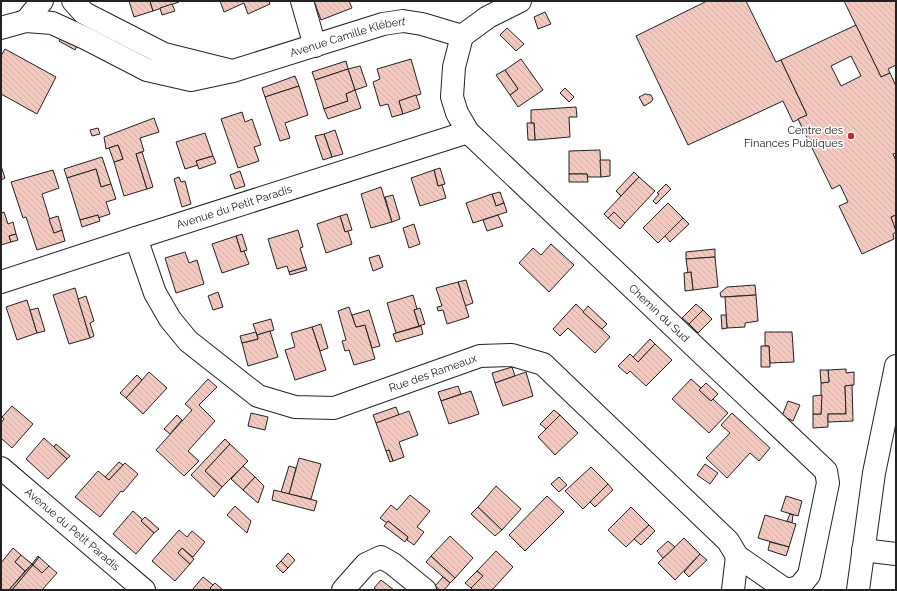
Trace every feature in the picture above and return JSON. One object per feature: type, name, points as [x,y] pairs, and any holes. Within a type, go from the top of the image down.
[{"type":"street","points":[[26,21],[42,1]]},
{"type":"street","points":[[73,1],[84,13],[164,54],[233,71]]},
{"type":"street","points":[[302,1],[316,46]]},
{"type":"street","points":[[462,36],[488,17],[520,1]]},
{"type":"street","name":"Avenue Camille Klébert","points":[[1,28],[26,21],[52,23],[147,70],[191,80],[233,71],[383,24],[403,22],[422,24],[462,36]]},
{"type":"street","name":"Chemin du Sud","points":[[462,36],[454,67],[452,97],[457,113],[468,132],[826,471],[828,483],[809,575],[799,587],[786,590],[737,556]]},
{"type":"street","name":"Avenue du Petit Paradis","points":[[1,282],[468,132]]},
{"type":"street","name":"Rue des Rameaux","points":[[136,238],[155,293],[170,319],[188,341],[258,396],[295,407],[334,408],[480,356],[512,355],[543,364],[728,541],[737,556]]},
{"type":"street","points":[[858,590],[874,472],[896,366]]},
{"type":"street","name":"Avenue du Petit Paradis","points":[[1,468],[144,590]]},
{"type":"street","points":[[863,550],[896,554]]},
{"type":"street","points":[[733,590],[737,556]]},
{"type":"street","points":[[343,590],[366,564],[381,557],[393,564],[425,590]]},
{"type":"building","points":[[129,1],[150,1],[153,11],[134,17]]},
{"type":"building","points":[[150,1],[179,1],[179,2],[153,11]]},
{"type":"building","points":[[220,1],[269,1],[270,4],[248,14],[244,3],[224,12]]},
{"type":"building","points":[[314,1],[349,1],[352,8],[321,20]]},
{"type":"building","points":[[705,1],[746,1],[776,62],[781,60],[807,115],[793,122],[783,101],[688,145],[636,36]]},
{"type":"building","points":[[844,1],[896,1],[896,65],[888,69],[890,73],[881,77]]},
{"type":"building","points":[[172,4],[175,11],[162,15],[160,8]]},
{"type":"building","points":[[545,12],[551,24],[538,29],[534,17]]},
{"type":"building","name":"Centre des Finances Publiques","points":[[856,25],[881,77],[890,73],[896,86],[896,153],[893,154],[896,161],[896,215],[891,217],[896,232],[893,234],[894,239],[862,254],[839,206],[848,202],[840,185],[832,189],[798,119],[807,115],[781,60]],"holes":[[[851,56],[861,76],[841,86],[831,66]]]},
{"type":"building","points":[[507,28],[524,44],[516,51],[500,35]]},
{"type":"building","points":[[62,36],[78,44],[75,50],[59,41]]},
{"type":"building","points":[[5,49],[56,77],[37,114],[1,94],[1,56]]},
{"type":"building","points":[[411,59],[421,94],[399,101],[403,114],[392,117],[388,104],[380,106],[373,82],[380,79],[377,69]]},
{"type":"building","points":[[521,59],[543,90],[518,107],[510,95],[518,89],[505,70]]},
{"type":"building","points":[[346,61],[348,69],[315,80],[312,72]]},
{"type":"building","points":[[360,66],[367,86],[355,90],[348,69]]},
{"type":"building","points":[[348,69],[355,90],[346,94],[348,101],[324,109],[315,80]]},
{"type":"building","points":[[505,70],[518,89],[510,95],[496,75]]},
{"type":"building","points":[[295,76],[299,86],[265,97],[262,88]]},
{"type":"building","points":[[299,86],[308,115],[285,123],[290,138],[280,141],[265,97]]},
{"type":"building","points":[[565,88],[574,97],[569,102],[560,93]]},
{"type":"building","points":[[355,90],[361,108],[328,119],[324,109],[348,101],[346,94]]},
{"type":"building","points":[[645,94],[651,95],[653,99],[644,106],[639,97]]},
{"type":"building","points":[[416,95],[420,108],[403,114],[399,101]]},
{"type":"building","points":[[576,107],[577,117],[569,117],[570,137],[535,140],[534,123],[531,123],[531,110]]},
{"type":"building","points":[[242,112],[245,122],[252,119],[261,145],[254,147],[259,161],[238,168],[221,119]]},
{"type":"building","points":[[154,118],[159,132],[140,138],[144,151],[136,154],[147,189],[124,196],[114,162],[123,159],[118,145],[106,149],[104,137]]},
{"type":"building","points":[[527,123],[534,123],[535,140],[528,140]]},
{"type":"building","points":[[98,128],[100,134],[92,136],[90,130]]},
{"type":"building","points":[[335,130],[343,154],[332,157],[324,134]]},
{"type":"building","points":[[205,133],[213,156],[196,161],[198,165],[185,169],[176,142]]},
{"type":"building","points":[[324,134],[332,157],[323,160],[315,136]]},
{"type":"building","points":[[118,145],[123,159],[114,162],[109,148]]},
{"type":"building","points":[[600,150],[601,177],[588,177],[587,174],[569,174],[569,151]]},
{"type":"building","points":[[142,152],[153,187],[147,189],[136,154]]},
{"type":"building","points":[[213,156],[216,163],[199,169],[196,161]]},
{"type":"building","points":[[102,157],[111,184],[101,187],[96,169],[67,178],[64,169]]},
{"type":"building","points":[[600,160],[610,160],[610,176],[601,177]]},
{"type":"building","points":[[1,166],[5,178],[1,180]]},
{"type":"building","points":[[440,168],[445,184],[438,186],[434,170]]},
{"type":"building","points":[[96,169],[101,187],[111,184],[116,199],[106,202],[110,214],[98,218],[98,215],[80,220],[67,178]]},
{"type":"building","points":[[53,170],[59,188],[42,194],[54,233],[62,230],[65,241],[37,250],[26,217],[23,218],[11,182]]},
{"type":"building","points":[[434,170],[438,186],[442,185],[446,198],[420,206],[411,178]]},
{"type":"building","points":[[240,171],[245,186],[235,189],[230,175]]},
{"type":"building","points":[[634,172],[639,177],[621,196],[616,191]]},
{"type":"building","points":[[569,174],[587,174],[588,182],[569,182]]},
{"type":"building","points":[[179,177],[181,182],[185,181],[191,204],[182,207],[174,179]]},
{"type":"building","points":[[639,177],[655,191],[625,223],[614,212],[608,218],[604,214]]},
{"type":"building","points":[[666,184],[671,189],[656,204],[653,201],[659,194],[657,193]]},
{"type":"building","points":[[381,187],[392,222],[371,228],[361,194]]},
{"type":"building","points":[[500,192],[504,203],[496,206],[492,194]]},
{"type":"building","points":[[492,194],[496,206],[504,203],[507,212],[473,223],[466,203]]},
{"type":"building","points":[[393,195],[400,219],[392,222],[385,197]]},
{"type":"building","points":[[668,203],[683,218],[658,243],[643,228]]},
{"type":"building","points":[[4,212],[8,224],[13,222],[16,234],[9,236],[11,242],[1,245],[1,213]]},
{"type":"building","points":[[614,212],[625,223],[620,229],[608,218]]},
{"type":"building","points":[[347,214],[352,230],[345,232],[340,216]]},
{"type":"building","points":[[98,215],[100,221],[82,227],[80,220]]},
{"type":"building","points":[[498,215],[503,226],[487,231],[483,220]]},
{"type":"building","points":[[896,215],[896,231],[891,217]]},
{"type":"building","points":[[58,216],[62,230],[54,233],[49,219]]},
{"type":"building","points":[[340,216],[345,232],[348,231],[352,244],[326,253],[317,224]]},
{"type":"building","points":[[683,218],[689,224],[670,242],[665,236]]},
{"type":"building","points":[[414,224],[420,244],[409,248],[403,228]]},
{"type":"building","points":[[298,230],[303,247],[300,248],[306,267],[289,272],[287,266],[277,269],[268,239]]},
{"type":"building","points":[[16,234],[18,240],[11,242],[9,236]]},
{"type":"building","points":[[242,234],[247,250],[241,252],[236,236]]},
{"type":"building","points":[[236,236],[241,252],[244,251],[249,264],[222,273],[212,244]]},
{"type":"building","points":[[551,244],[574,265],[549,292],[519,263],[533,248],[541,255]]},
{"type":"building","points":[[715,249],[715,257],[686,259],[686,252]]},
{"type":"building","points":[[185,252],[189,263],[197,260],[204,284],[176,293],[165,258]]},
{"type":"building","points":[[379,255],[383,267],[373,271],[369,258]]},
{"type":"building","points":[[715,257],[718,287],[693,290],[691,272],[688,273],[686,259]]},
{"type":"building","points":[[306,267],[307,270],[290,275],[289,272]]},
{"type":"building","points":[[691,272],[693,290],[685,291],[684,273]]},
{"type":"building","points":[[466,280],[473,303],[465,306],[458,282]]},
{"type":"building","points":[[458,282],[469,317],[447,324],[443,310],[438,311],[437,307],[442,306],[436,288]]},
{"type":"building","points":[[755,285],[756,295],[721,297],[720,293],[727,287]]},
{"type":"building","points":[[75,288],[90,338],[69,344],[53,295]]},
{"type":"building","points":[[218,292],[223,307],[213,310],[208,296]]},
{"type":"building","points":[[413,295],[417,309],[414,310],[419,326],[396,333],[387,303]]},
{"type":"building","points":[[756,295],[758,321],[745,323],[745,327],[727,328],[725,297]]},
{"type":"building","points":[[86,296],[94,321],[90,323],[94,336],[90,338],[78,299]]},
{"type":"building","points":[[27,300],[37,333],[17,340],[6,307]]},
{"type":"building","points":[[576,304],[610,337],[595,353],[568,328],[560,336],[553,329]]},
{"type":"building","points":[[696,304],[703,310],[689,324],[682,318]]},
{"type":"building","points":[[588,306],[607,324],[602,329],[583,312]]},
{"type":"building","points":[[349,307],[356,327],[365,325],[375,359],[354,365],[349,350],[345,351],[342,341],[346,340],[338,311]]},
{"type":"building","points":[[38,308],[45,331],[37,333],[30,310]]},
{"type":"building","points":[[420,308],[425,324],[419,326],[414,310]]},
{"type":"building","points":[[369,310],[380,346],[372,348],[365,325],[356,327],[352,315]]},
{"type":"building","points":[[703,310],[712,319],[698,333],[689,324]]},
{"type":"building","points":[[721,315],[726,315],[727,328],[722,329]]},
{"type":"building","points":[[271,319],[274,330],[257,335],[253,324]]},
{"type":"building","points":[[321,324],[328,348],[320,351],[312,327]]},
{"type":"building","points":[[421,326],[423,334],[396,342],[393,334]]},
{"type":"building","points":[[312,327],[326,370],[295,380],[285,350],[295,347],[291,333]]},
{"type":"building","points":[[270,331],[278,357],[248,366],[242,343],[258,339],[257,335]]},
{"type":"building","points":[[256,332],[258,339],[242,343],[240,336]]},
{"type":"building","points":[[765,332],[792,332],[794,362],[770,363],[769,346],[765,346]]},
{"type":"building","points":[[650,339],[655,344],[638,362],[633,357]]},
{"type":"building","points":[[655,344],[672,360],[646,386],[630,371],[627,374],[618,366],[630,354],[638,362]]},
{"type":"building","points":[[761,346],[769,346],[770,367],[761,367]]},
{"type":"building","points":[[512,367],[515,376],[495,383],[492,373]]},
{"type":"building","points":[[846,369],[846,373],[854,372],[854,385],[845,386],[846,414],[828,414],[828,427],[813,428],[813,414],[821,414],[821,383],[829,382],[828,370]]},
{"type":"building","points":[[820,370],[828,370],[829,382],[821,383]]},
{"type":"building","points":[[149,372],[167,388],[143,414],[126,398]]},
{"type":"building","points":[[526,372],[533,396],[503,406],[495,383]]},
{"type":"building","points":[[137,375],[142,380],[126,398],[120,393]]},
{"type":"building","points":[[208,379],[217,387],[199,405],[215,421],[188,451],[199,461],[184,476],[156,450],[192,410],[185,404]]},
{"type":"building","points":[[691,379],[701,388],[699,390],[711,401],[713,399],[728,413],[709,433],[672,399]]},
{"type":"building","points":[[706,383],[718,394],[711,401],[699,390]]},
{"type":"building","points":[[852,385],[853,421],[828,422],[828,414],[846,414],[845,386]]},
{"type":"building","points":[[458,386],[461,394],[441,401],[438,392]]},
{"type":"building","points":[[471,391],[479,414],[449,424],[441,401]]},
{"type":"building","points":[[822,395],[821,414],[813,414],[813,396]]},
{"type":"building","points":[[788,401],[800,405],[793,421],[782,416]]},
{"type":"building","points":[[12,406],[33,424],[12,448],[1,438],[1,423],[4,419],[2,417]]},
{"type":"building","points":[[396,407],[399,415],[376,423],[373,415]]},
{"type":"building","points":[[554,410],[560,415],[546,429],[540,424]]},
{"type":"building","points":[[409,411],[418,435],[399,442],[404,457],[393,461],[389,450],[386,451],[376,423]]},
{"type":"building","points":[[251,413],[268,417],[265,430],[248,426]]},
{"type":"building","points":[[732,413],[770,448],[759,461],[750,453],[727,478],[706,458],[730,433],[721,425]]},
{"type":"building","points":[[177,415],[182,420],[170,434],[164,429]]},
{"type":"building","points":[[560,415],[578,433],[555,455],[538,437]]},
{"type":"building","points":[[44,438],[67,459],[48,479],[26,459]]},
{"type":"building","points":[[225,439],[230,444],[205,471],[222,487],[214,497],[191,475]]},
{"type":"building","points":[[56,444],[70,456],[67,459],[54,447]]},
{"type":"building","points":[[230,444],[248,461],[222,487],[205,471]]},
{"type":"building","points":[[389,450],[393,461],[390,462],[386,451]]},
{"type":"building","points":[[299,458],[321,464],[311,499],[289,494]]},
{"type":"building","points":[[119,462],[123,465],[109,480],[105,477]]},
{"type":"building","points":[[125,463],[138,474],[123,492],[121,491],[100,517],[75,497],[98,471],[109,480]]},
{"type":"building","points":[[705,464],[718,473],[710,484],[697,475]]},
{"type":"building","points":[[243,466],[255,477],[243,490],[231,479]]},
{"type":"building","points":[[289,466],[296,468],[289,494],[281,492]]},
{"type":"building","points":[[591,467],[608,484],[583,509],[565,491]]},
{"type":"building","points":[[255,477],[264,486],[258,503],[243,490]]},
{"type":"building","points":[[559,477],[567,485],[559,492],[551,484]]},
{"type":"building","points":[[608,484],[613,490],[595,507],[590,502]]},
{"type":"building","points":[[496,486],[521,509],[502,530],[478,507]]},
{"type":"building","points":[[274,490],[317,501],[314,511],[272,500]]},
{"type":"building","points":[[410,495],[430,511],[417,527],[424,532],[414,545],[407,540],[408,537],[388,521],[387,523],[380,518],[391,505],[397,510]]},
{"type":"building","points":[[547,496],[564,512],[525,551],[509,535]]},
{"type":"building","points":[[786,496],[802,501],[798,516],[781,511]]},
{"type":"building","points":[[235,506],[251,521],[247,533],[227,515]]},
{"type":"building","points":[[478,507],[502,530],[495,536],[471,514]]},
{"type":"building","points":[[631,507],[649,525],[626,547],[608,530]]},
{"type":"building","points":[[133,511],[154,533],[136,554],[113,534]]},
{"type":"building","points":[[790,514],[793,515],[792,523],[787,521]]},
{"type":"building","points":[[765,515],[796,524],[789,547],[758,538]]},
{"type":"building","points":[[145,517],[159,529],[154,533],[141,521]]},
{"type":"building","points":[[388,521],[408,537],[405,542],[384,526]]},
{"type":"building","points":[[649,525],[655,531],[641,545],[634,539]]},
{"type":"building","points":[[179,530],[187,537],[192,531],[205,542],[193,557],[182,548],[178,553],[190,564],[175,581],[152,561]]},
{"type":"building","points":[[450,536],[473,558],[455,578],[431,556]]},
{"type":"building","points":[[684,538],[700,554],[675,580],[658,563]]},
{"type":"building","points":[[668,541],[675,547],[663,558],[657,551]]},
{"type":"building","points":[[770,542],[789,547],[786,556],[768,550]]},
{"type":"building","points":[[13,548],[21,555],[15,562],[25,571],[9,590],[1,590],[1,563]]},
{"type":"building","points":[[182,548],[194,559],[190,564],[178,553]]},
{"type":"building","points":[[496,551],[513,567],[492,590],[473,590],[471,588],[483,576],[477,571]]},
{"type":"building","points":[[288,553],[295,560],[288,568],[281,561]]},
{"type":"building","points":[[700,554],[707,560],[689,577],[684,572]]},
{"type":"building","points":[[21,555],[32,564],[25,571],[15,562]]},
{"type":"building","points":[[38,556],[39,557],[33,565],[32,564]]},
{"type":"building","points":[[431,556],[455,578],[450,583],[426,562]]},
{"type":"building","points":[[39,557],[49,566],[42,573],[33,565]]},
{"type":"building","points":[[281,561],[288,568],[283,573],[276,566]]},
{"type":"building","points":[[32,564],[33,565],[12,590],[9,590]]},
{"type":"building","points":[[33,565],[42,573],[49,566],[57,573],[42,590],[12,590]]},
{"type":"building","points":[[477,571],[483,576],[471,588],[465,583]]},
{"type":"building","points":[[203,577],[213,585],[210,588],[212,590],[192,590]]},
{"type":"building","points":[[443,577],[450,583],[444,590],[440,590],[435,586]]},
{"type":"building","points":[[381,580],[394,590],[377,590],[374,588]]},
{"type":"building","points":[[215,583],[223,590],[212,590],[210,588]]},
{"type":"place","name":"Centre des Finances Publiques","points":[[851,136]]}]
